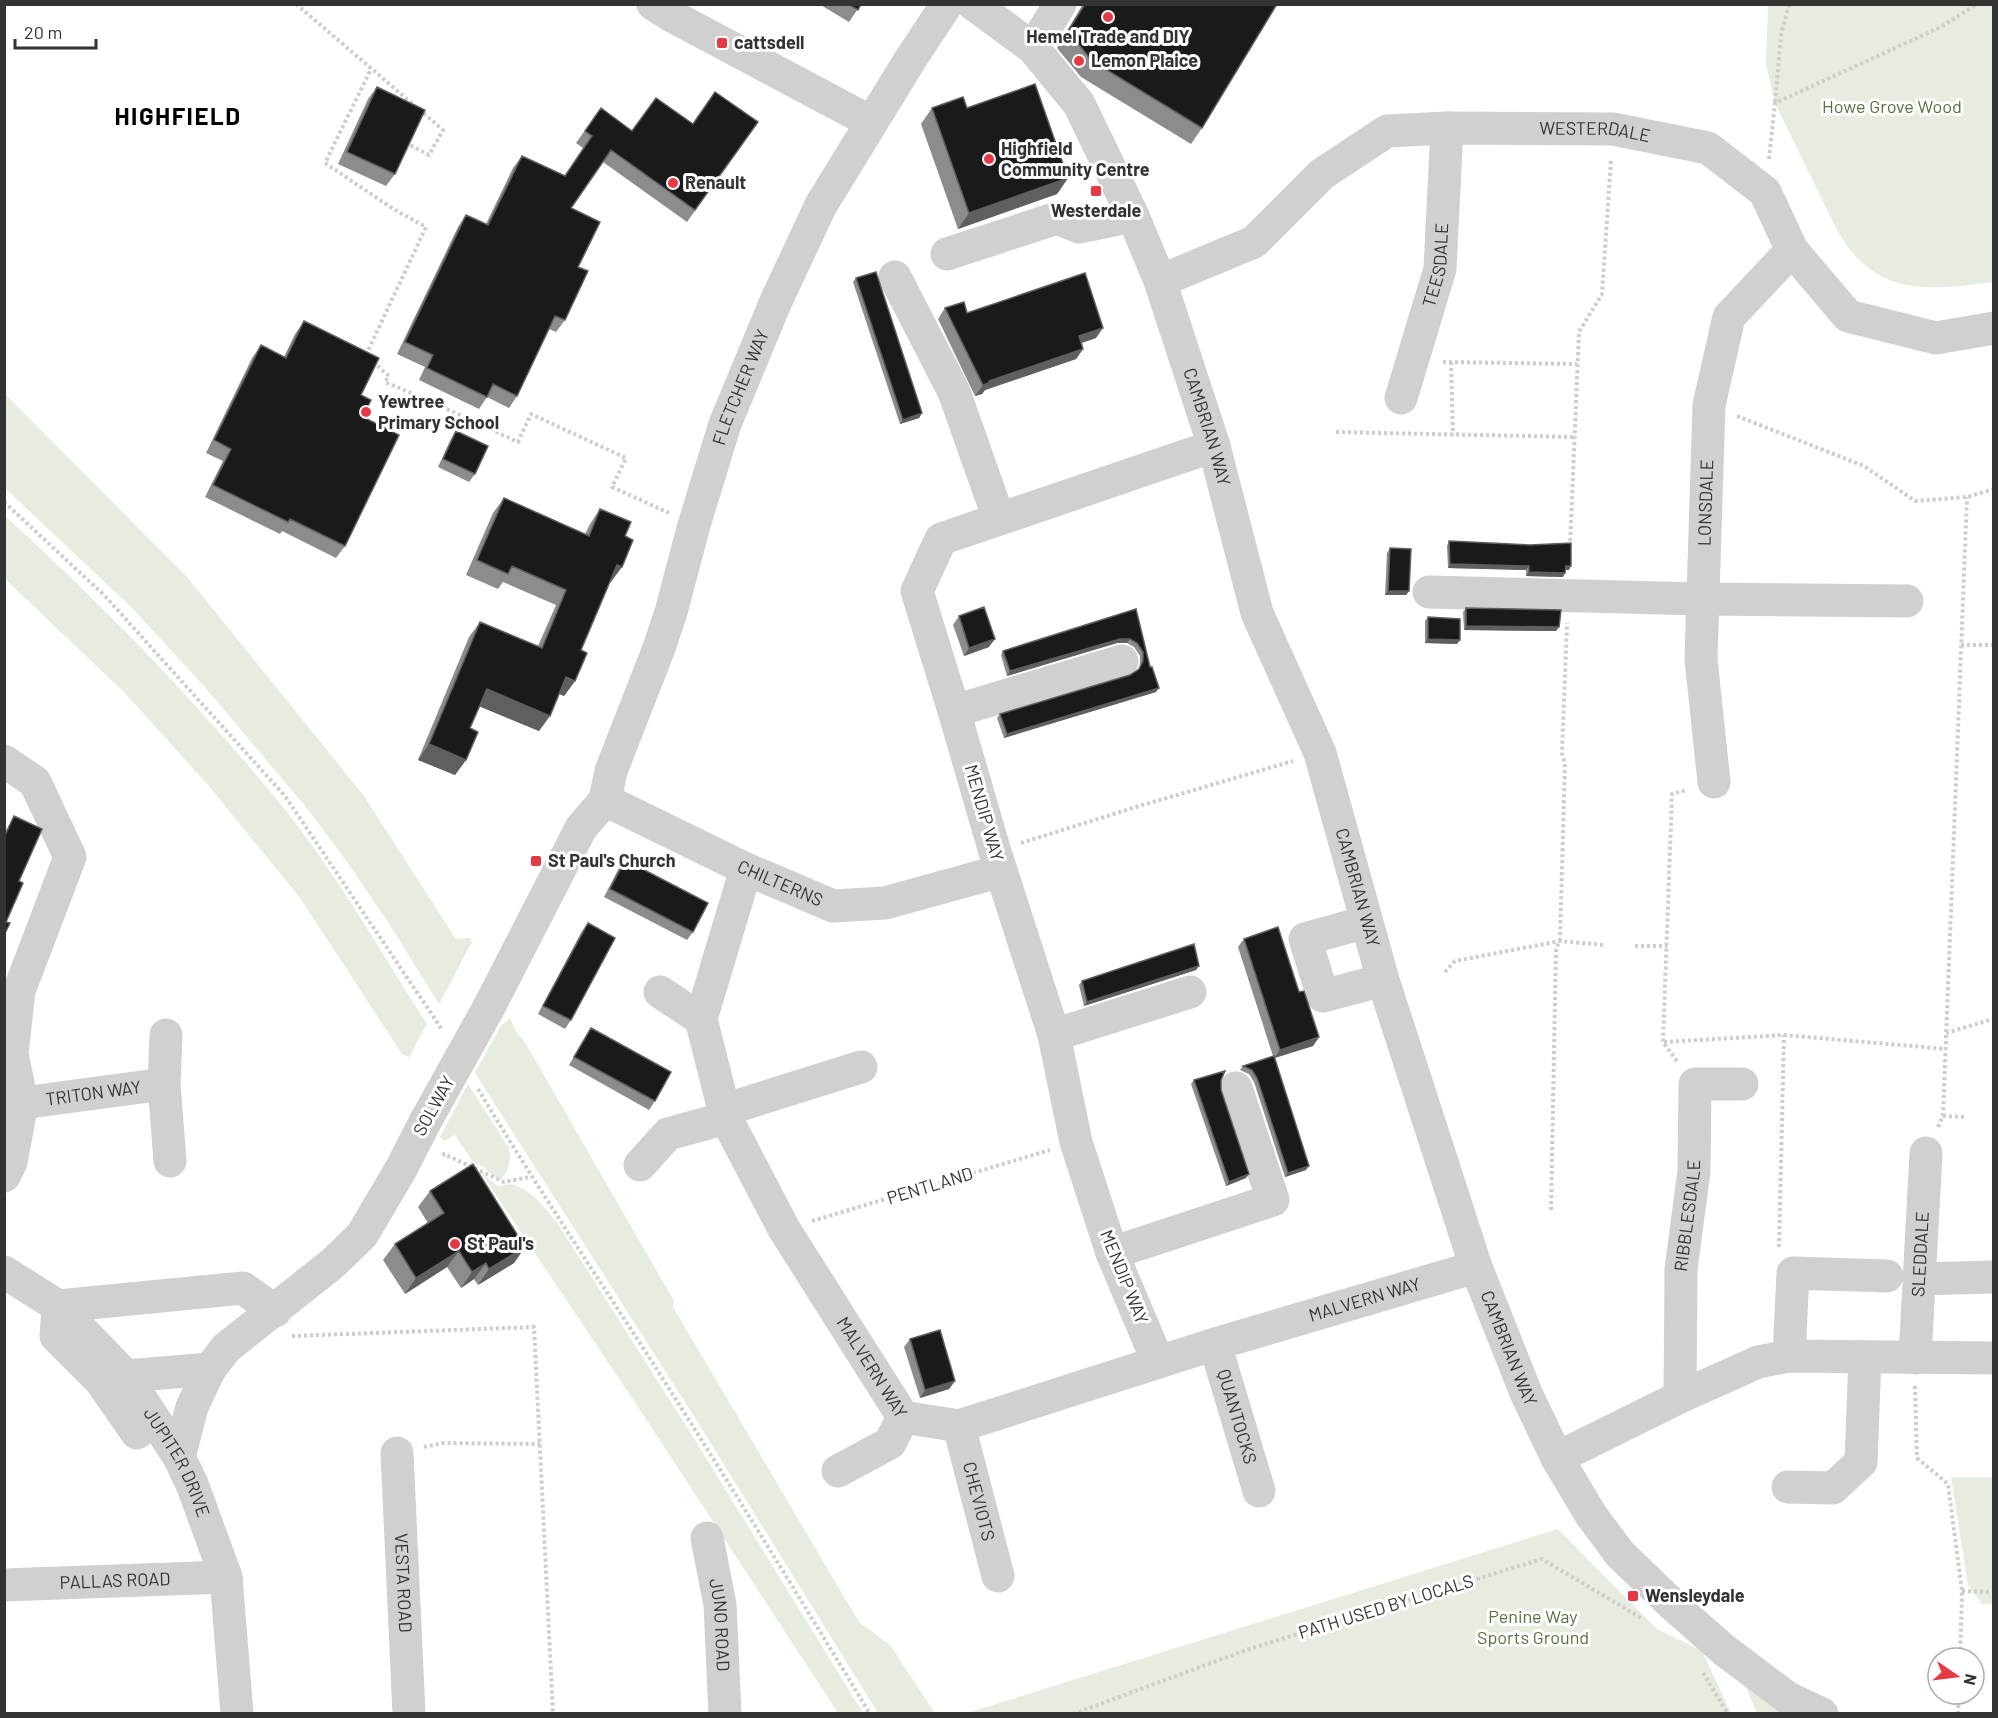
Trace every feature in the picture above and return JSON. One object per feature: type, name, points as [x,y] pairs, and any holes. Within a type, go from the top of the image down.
[{"type":"street","points":[[653,4],[871,122]]},
{"type":"street","name":"FLETCHER WAY","points":[[605,800],[611,771],[668,621],[725,424],[776,301],[821,206],[871,122],[947,4]]},
{"type":"street","name":"CAMBRIAN WAY","points":[[973,4],[1033,48],[1079,104],[1133,216],[1160,281],[1215,446],[1257,613],[1320,753],[1383,980],[1476,1267],[1526,1393],[1557,1458],[1591,1515],[1614,1546],[1658,1590],[1733,1657],[1788,1698],[1822,1713]]},
{"type":"street","points":[[1033,48],[1060,4]]},
{"type":"street","name":"WESTERDALE","points":[[1160,281],[1254,242],[1322,174],[1387,131],[1448,128],[1613,129],[1708,148],[1765,192],[1792,250],[1848,316],[1936,338],[1994,328]]},
{"type":"street","name":"TEESDALE","points":[[1401,399],[1440,269],[1448,128]]},
{"type":"street","points":[[947,254],[1057,218],[1079,227],[1133,216]]},
{"type":"street","name":"LONSDALE","points":[[1714,782],[1701,659],[1701,599],[1709,405],[1729,317],[1792,250]]},
{"type":"street","points":[[895,278],[954,392],[999,519]]},
{"type":"street","name":"MENDIP WAY","points":[[1158,1362],[1112,1253],[1076,1142],[1054,1035],[998,861],[917,591],[941,539],[1215,446]]},
{"type":"street","points":[[1429,592],[1701,599],[1907,601]]},
{"type":"street","points":[[954,711],[1122,661]]},
{"type":"street","points":[[4,761],[35,782],[70,857],[19,991],[12,1054],[22,1103],[10,1162],[4,1176]]},
{"type":"street","name":"CHILTERNS","points":[[605,800],[746,869],[832,906],[885,903],[998,861]]},
{"type":"street","name":"SOLWAY","points":[[186,1471],[192,1407],[210,1369],[226,1348],[332,1264],[362,1235],[489,1006],[581,828],[605,800]]},
{"type":"street","points":[[660,992],[701,1019],[746,869]]},
{"type":"street","points":[[1366,922],[1305,939],[1323,996],[1383,980]]},
{"type":"street","points":[[1054,1035],[1190,992]]},
{"type":"street","name":"MALVERN WAY","points":[[701,1019],[725,1114],[784,1229],[903,1417],[959,1426],[1215,1344],[1476,1267]]},
{"type":"street","name":"TRITON WAY","points":[[166,1035],[164,1084],[170,1161]]},
{"type":"street","points":[[640,1165],[668,1134],[861,1067]]},
{"type":"street","name":"TRITON WAY","points":[[22,1103],[164,1084]]},
{"type":"street","points":[[1695,1084],[1742,1084]]},
{"type":"street","name":"RIBBLESDALE","points":[[1680,1397],[1681,1269],[1694,1171],[1695,1084]]},
{"type":"street","points":[[1112,1253],[1273,1200],[1236,1088]]},
{"type":"street","name":"SLEDDALE","points":[[1915,1358],[1926,1153]]},
{"type":"street","name":"JUPITER DRIVE","points":[[4,1272],[58,1306],[126,1376],[186,1471],[226,1576],[237,1713]]},
{"type":"street","points":[[1789,1356],[1792,1273],[1887,1276]]},
{"type":"street","points":[[1919,1279],[1993,1277]]},
{"type":"street","points":[[186,1471],[169,1479],[100,1380],[56,1336],[58,1306],[243,1288],[275,1311]]},
{"type":"street","name":"QUANTOCKS","points":[[1215,1344],[1259,1491]]},
{"type":"street","points":[[1557,1458],[1680,1397],[1758,1362],[1789,1356],[1994,1358]]},
{"type":"street","points":[[1788,1487],[1833,1488],[1861,1462],[1865,1357]]},
{"type":"street","points":[[126,1376],[210,1369]]},
{"type":"street","points":[[838,1470],[890,1443],[903,1417]]},
{"type":"street","name":"CHEVIOTS","points":[[959,1426],[998,1576]]},
{"type":"street","name":"VESTA ROAD","points":[[397,1453],[409,1713]]},
{"type":"street","name":"JUNO ROAD","points":[[707,1538],[720,1605],[725,1713]]},
{"type":"street","name":"PALLAS ROAD","points":[[4,1585],[226,1576]]},
{"type":"path","points":[[296,4],[443,130],[429,155],[410,145]]},
{"type":"path","points":[[1765,192],[1781,35],[1789,4]]},
{"type":"path","points":[[1775,103],[1941,27],[1977,4]]},
{"type":"path","points":[[371,69],[325,163],[394,210],[426,227],[366,356],[388,376],[386,382],[518,442],[531,414],[626,458],[612,487],[694,525]]},
{"type":"path","points":[[1570,550],[1579,332],[1602,294],[1613,129]]},
{"type":"path","points":[[1412,361],[1577,363]]},
{"type":"path","points":[[1450,362],[1453,435]]},
{"type":"path","points":[[1709,405],[1864,466],[1915,501],[1967,497],[1994,489]]},
{"type":"path","points":[[1336,432],[1574,437]]},
{"type":"path","points":[[1926,1153],[1943,1116],[1967,497]]},
{"type":"path","points":[[1551,1210],[1556,948],[1560,941],[1565,764],[1562,753],[1568,596]]},
{"type":"path","points":[[1961,645],[1994,645]]},
{"type":"path","points":[[998,861],[1136,807],[1320,753]]},
{"type":"path","points":[[1695,1084],[1663,1042],[1672,794],[1714,782]]},
{"type":"path","points":[[1445,972],[1455,961],[1560,941],[1604,945]]},
{"type":"path","points":[[1635,946],[1667,946]]},
{"type":"path","points":[[1946,1033],[1993,1019]]},
{"type":"path","points":[[1663,1042],[1784,1035],[1946,1049]]},
{"type":"path","points":[[1784,1035],[1779,1255],[1792,1273]]},
{"type":"path","points":[[1943,1116],[1966,1117]]},
{"type":"path","name":"PENTLAND","points":[[784,1229],[1076,1142]]},
{"type":"path","points":[[439,1161],[444,1154],[504,1182],[531,1177]]},
{"type":"path","points":[[275,1311],[290,1336],[534,1327],[553,1713]]},
{"type":"path","points":[[1915,1358],[1917,1458],[1948,1484],[1962,1591],[1960,1646]]},
{"type":"path","points":[[397,1453],[443,1443],[540,1444]]},
{"type":"path","name":"PATH USED BY LOCALS","points":[[1073,1713],[1249,1649],[1542,1560],[1644,1620]]},
{"type":"path","points":[[1962,1591],[1994,1592]]},
{"type":"green space","name":"Howe Grove Wood","points":[[1768,5],[1993,5],[1993,282],[1945,287],[1903,284],[1884,278],[1867,267],[1851,250],[1836,228],[1775,103],[1766,64]]},
{"type":"green space","points":[[5,394],[188,578],[364,796],[456,939],[470,938],[472,942],[439,1004],[388,922],[306,807],[204,686],[132,608],[5,488]]},
{"type":"green space","points":[[4,515],[112,618],[180,689],[246,763],[299,828],[356,911],[427,1024],[409,1057],[402,1054],[300,898],[208,785],[124,692],[5,579]]},
{"type":"green space","points":[[510,1018],[674,1301],[673,1307],[859,1622],[890,1645],[935,1713],[878,1713],[697,1421],[475,1073],[500,1027]]},
{"type":"green space","points":[[468,1084],[509,1148],[509,1166],[500,1181],[473,1162],[455,1135],[444,1141],[440,1137]]},
{"type":"green space","points":[[480,1171],[499,1187],[507,1184],[524,1189],[558,1224],[695,1440],[863,1713],[838,1713],[644,1416]]},
{"type":"green space","points":[[1951,1477],[1993,1477],[1993,1604],[1982,1604],[1968,1585]]},
{"type":"green space","name":"Penine Way Sports Ground","points":[[1558,1529],[1657,1629],[1702,1651],[1731,1713],[964,1714]]},
{"type":"green space","points":[[1741,1676],[1780,1713],[1757,1713]]},
{"type":"building","points":[[848,4],[861,4],[858,10]]},
{"type":"building","points":[[1085,4],[1277,4],[1202,128],[1092,61],[1068,31]]},
{"type":"building","name":"Highfield Community Centre","points":[[1035,84],[1068,178],[969,213],[932,108],[963,97],[967,108]]},
{"type":"building","points":[[377,87],[425,110],[395,174],[347,152]]},
{"type":"building","points":[[715,92],[758,122],[695,210],[611,150],[571,208],[600,222],[578,267],[588,271],[565,320],[555,316],[517,396],[493,384],[487,397],[427,368],[433,355],[405,342],[466,215],[488,225],[522,156],[565,176],[592,136],[585,131],[601,108],[632,131],[656,98],[693,124]]},
{"type":"building","points":[[876,272],[922,413],[903,420],[856,278]]},
{"type":"building","points":[[1085,273],[1103,328],[1079,336],[1083,349],[983,385],[945,308],[964,302],[967,313]]},
{"type":"building","points":[[304,321],[379,358],[361,395],[371,400],[363,417],[399,435],[345,546],[290,519],[288,522],[213,485],[231,449],[214,440],[261,345],[286,358]]},
{"type":"building","points":[[456,431],[488,446],[475,474],[443,459]]},
{"type":"building","points":[[504,498],[589,536],[600,509],[631,522],[625,536],[633,540],[622,567],[617,565],[581,650],[587,653],[575,681],[566,677],[550,716],[487,689],[470,728],[478,732],[466,760],[429,744],[480,622],[542,648],[566,590],[512,566],[508,574],[477,560]]},
{"type":"building","points":[[1449,541],[1530,545],[1571,543],[1571,566],[1566,566],[1565,573],[1529,572],[1529,566],[1450,564]]},
{"type":"building","points":[[1390,548],[1411,549],[1409,591],[1388,591]]},
{"type":"building","points":[[984,607],[995,639],[969,648],[959,616]]},
{"type":"building","points":[[1466,608],[1561,610],[1559,627],[1466,626]]},
{"type":"building","points":[[1136,609],[1150,667],[1152,667],[1159,688],[1007,734],[1000,714],[1130,675],[1139,669],[1143,661],[1143,652],[1137,643],[1130,639],[1120,639],[1010,671],[1003,651]]},
{"type":"building","points":[[1428,617],[1460,619],[1460,640],[1428,639]]},
{"type":"building","points":[[14,816],[42,829],[19,881],[23,883],[6,922],[10,923],[4,935],[4,838]]},
{"type":"building","points":[[625,860],[708,903],[693,932],[610,889]]},
{"type":"building","points":[[588,923],[615,938],[571,1020],[543,1006]]},
{"type":"building","points":[[1278,927],[1299,992],[1304,991],[1319,1037],[1280,1050],[1244,939]]},
{"type":"building","points":[[1194,944],[1199,966],[1087,1002],[1082,981]]},
{"type":"building","points":[[591,1028],[671,1072],[655,1101],[574,1057]]},
{"type":"building","points":[[1274,1056],[1309,1166],[1288,1173],[1257,1078],[1252,1070],[1243,1066]]},
{"type":"building","points":[[1225,1071],[1221,1080],[1221,1090],[1249,1174],[1229,1182],[1194,1080]]},
{"type":"building","name":"St Paul's","points":[[473,1164],[525,1247],[489,1269],[486,1263],[472,1272],[459,1251],[416,1278],[395,1244],[444,1213],[430,1191]]},
{"type":"building","points":[[940,1330],[955,1381],[925,1390],[910,1339]]},
{"type":"place","name":"Hemel Trade and DIY","points":[[1108,17]]},
{"type":"place","name":"cattsdell","points":[[722,43]]},
{"type":"place","name":"Lemon Plaice","points":[[1079,61]]},
{"type":"place","name":"Highfield Community Centre","points":[[989,159]]},
{"type":"place","name":"Renault","points":[[673,183]]},
{"type":"place","name":"Westerdale","points":[[1096,191]]},
{"type":"place","name":"Yewtree Primary School","points":[[366,412]]},
{"type":"place","name":"St Paul's Church","points":[[536,861]]},
{"type":"place","name":"St Paul's","points":[[455,1244]]},
{"type":"place","name":"Wensleydale","points":[[1633,1596]]},
{"type":"district","name":"HIGHFIELD","points":[[178,117]]}]
